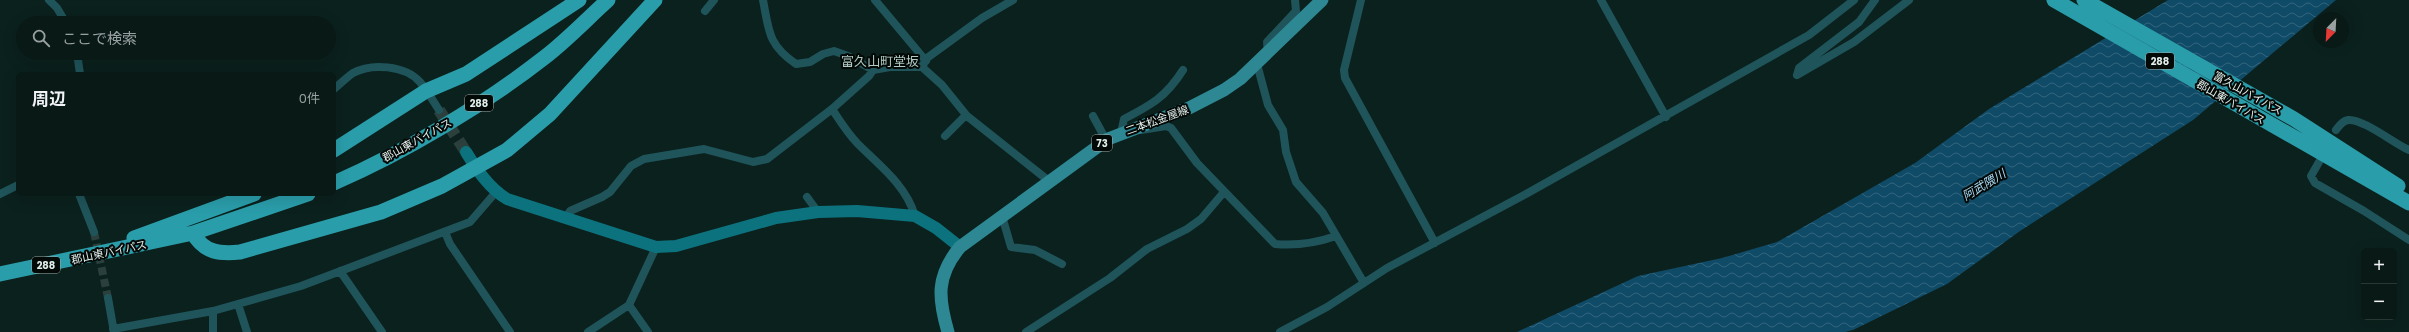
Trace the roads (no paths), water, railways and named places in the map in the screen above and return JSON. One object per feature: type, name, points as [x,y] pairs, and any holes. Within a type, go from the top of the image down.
[{"type":"highway","points":[[336,149],[426,91],[466,74],[579,0]]},
{"type":"highway","name":"郡山東バイパス","points":[[336,181],[401,150],[454,120],[545,57],[608,0]]},
{"type":"highway","points":[[193,233],[200,244],[209,250],[220,253],[240,252],[381,212],[442,186],[476,169],[507,150],[550,114],[655,0]]},
{"type":"highway","name":"郡山東バイパス","points":[[2054,0],[2409,203]]},
{"type":"highway","name":"富久山バイパス","points":[[2084,0],[2280,111],[2409,193]]},
{"type":"highway","points":[[98,253],[249,196]]},
{"type":"highway","name":"郡山東バイパス","points":[[0,274],[133,247],[193,233],[302,196]]},
{"type":"main road","name":"二本松金屋線","points":[[948,332],[941,308],[941,286],[952,257],[960,247],[1048,181],[1106,140],[1207,100],[1240,79],[1268,54],[1322,0]]},
{"type":"street","points":[[49,0],[57,8],[62,16]]},
{"type":"street","points":[[705,11],[714,0]]},
{"type":"street","points":[[763,0],[770,37],[777,49],[796,64],[810,62],[823,54],[834,51],[848,56],[873,70],[924,64],[982,18],[1013,0]]},
{"type":"street","points":[[875,0],[924,64],[966,115],[1048,181]]},
{"type":"street","points":[[1268,54],[1267,42],[1296,11],[1295,0]]},
{"type":"street","points":[[1361,0],[1344,70],[1345,78],[1435,243]]},
{"type":"street","points":[[1601,0],[1666,117]]},
{"type":"street","points":[[1280,332],[1327,307],[1386,268],[1435,243],[1666,117],[1809,35],[1854,0]]},
{"type":"street","points":[[1875,0],[1859,22],[1799,68],[1797,76],[1854,42],[1909,0]]},
{"type":"street","points":[[78,60],[80,72]]},
{"type":"street","points":[[1257,64],[1268,105],[1283,130],[1286,152],[1296,182],[1323,213],[1364,282]]},
{"type":"street","points":[[336,87],[354,73],[377,67],[402,70],[419,81],[439,110]]},
{"type":"street","points":[[565,219],[570,211],[610,192],[631,166],[644,159],[704,149],[753,162],[762,162],[832,109],[869,76],[873,70]]},
{"type":"street","points":[[1121,133],[1124,119],[1152,105],[1173,87],[1183,70]]},
{"type":"street","points":[[832,109],[857,143],[901,187],[912,205],[915,216]]},
{"type":"street","points":[[945,136],[966,115]]},
{"type":"street","points":[[1093,116],[1106,140]]},
{"type":"street","points":[[2336,130],[2340,124],[2348,120],[2357,122],[2409,150]]},
{"type":"street","points":[[1134,128],[1144,131],[1166,126],[1171,128],[1197,163],[1275,244],[1290,246],[1314,243],[1336,236]]},
{"type":"street","points":[[466,152],[476,169],[496,192],[520,205],[656,247],[676,246],[776,218],[818,212],[857,211],[915,216],[936,228],[960,247]]},
{"type":"street","points":[[2319,162],[2312,176],[2315,183],[2364,210],[2409,240]]},
{"type":"street","points":[[0,194],[16,185]]},
{"type":"street","points":[[108,298],[114,330],[213,311],[301,286],[445,232],[475,218],[496,192]]},
{"type":"street","points":[[1026,332],[1110,278],[1147,249],[1187,229],[1201,219],[1224,192]]},
{"type":"street","points":[[80,196],[94,232]]},
{"type":"street","points":[[807,197],[818,212]]},
{"type":"street","points":[[1002,216],[1011,247],[1030,249],[1062,264]]},
{"type":"street","points":[[445,232],[450,244],[510,332]]},
{"type":"street","points":[[588,332],[629,305],[656,247]]},
{"type":"street","points":[[340,271],[382,332]]},
{"type":"street","points":[[238,304],[247,332]]},
{"type":"street","points":[[629,305],[648,332]]},
{"type":"street","points":[[213,311],[213,332]]},
{"type":"water","name":"阿武隈川","points":[[2168,0],[2336,0],[2322,12],[2313,12],[2313,19],[2193,120],[2020,231],[1947,284],[1853,330],[1845,332],[1517,332],[1638,276],[1722,258],[1777,242],[1915,163],[1989,109]]},
{"type":"tunnel","points":[[439,110],[466,152]]},
{"type":"tunnel","points":[[94,232],[108,298]]},
{"type":"district","name":"富久山町堂坂","points":[[880,61]]}]
